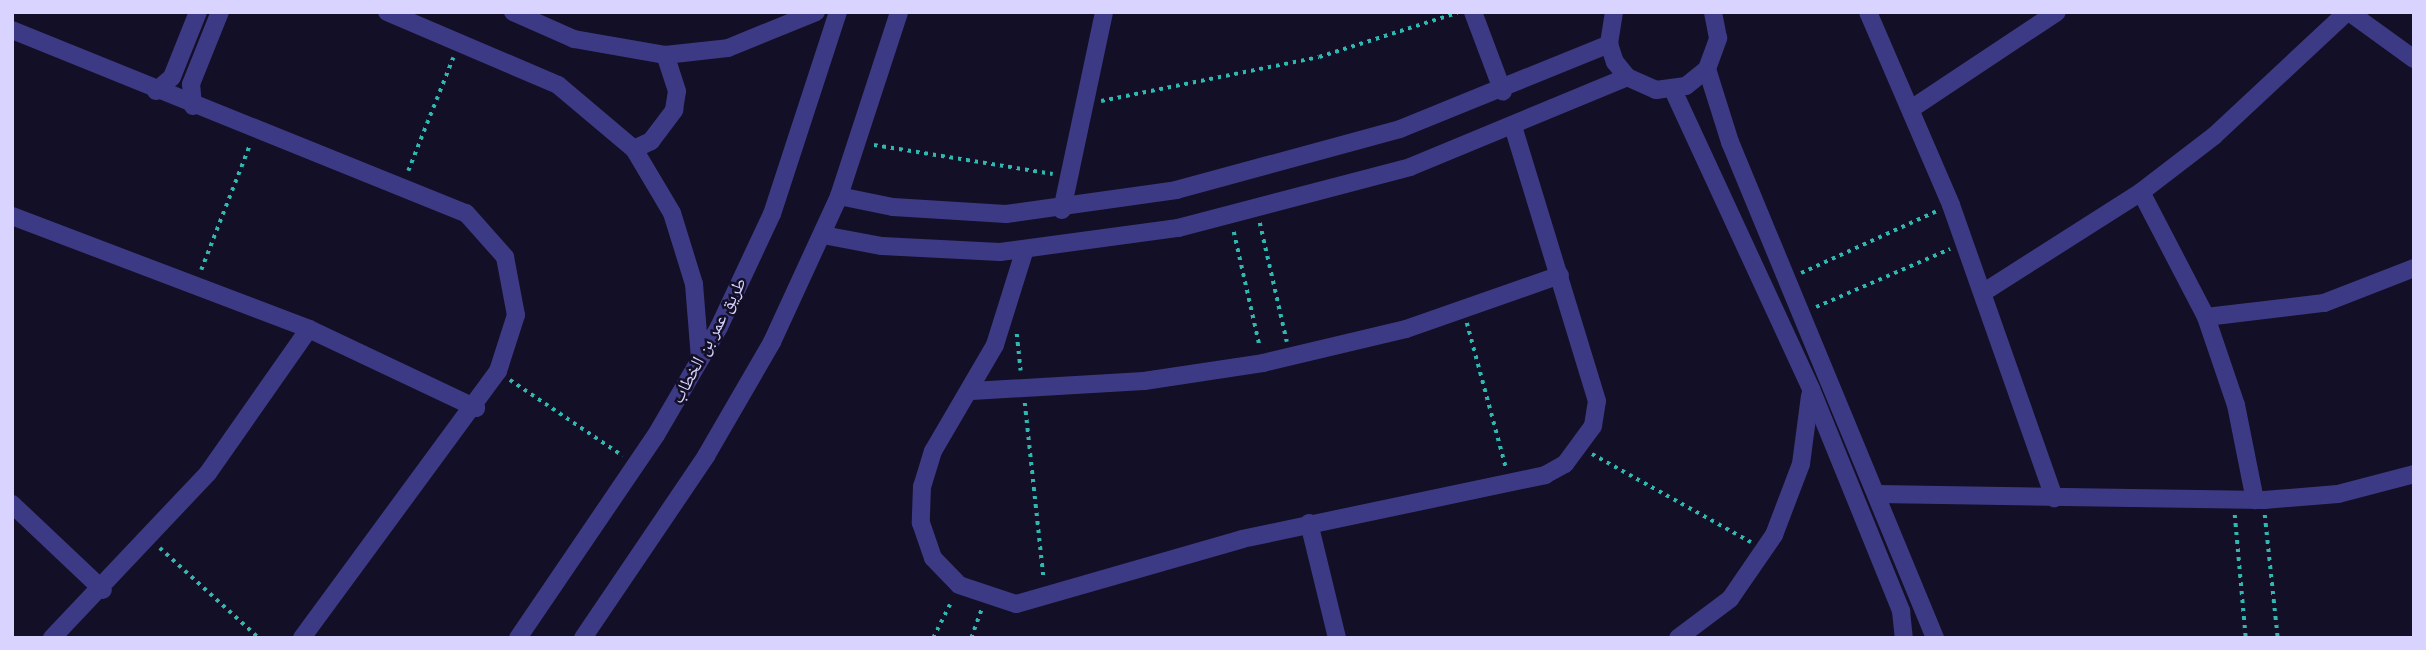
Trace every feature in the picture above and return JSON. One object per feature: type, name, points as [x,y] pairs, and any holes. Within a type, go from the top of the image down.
[{"type":"street","points":[[156,90],[172,77],[198,12]]},
{"type":"street","points":[[193,106],[191,84],[220,12]]},
{"type":"street","points":[[387,12],[558,85],[635,149],[672,213],[691,272],[700,359]]},
{"type":"street","points":[[513,12],[574,39],[665,55],[728,48],[816,12]]},
{"type":"street","name":"طريق عمر بن الخطاب","points":[[518,638],[636,465],[700,359],[772,214],[838,12]]},
{"type":"street","points":[[583,638],[706,456],[772,342],[839,196],[859,143],[899,12]]},
{"type":"street","points":[[1062,209],[1104,12]]},
{"type":"street","points":[[1473,12],[1503,92]]},
{"type":"street","points":[[1614,12],[1609,44],[1627,77],[1641,86],[1673,90],[1707,69]]},
{"type":"street","points":[[1868,12],[1951,205],[1984,292],[2054,498]]},
{"type":"street","points":[[1911,109],[2057,12]]},
{"type":"street","points":[[1984,292],[2141,192],[2214,136],[2348,12],[2414,59]]},
{"type":"street","points":[[1720,15],[1707,69],[1730,142],[1790,279],[1935,638]]},
{"type":"street","points":[[13,31],[255,131],[466,213],[505,257],[516,315],[498,371],[476,408],[302,638]]},
{"type":"street","points":[[839,196],[949,213],[1062,209],[1289,163],[1503,92],[1609,44]]},
{"type":"street","points":[[635,149],[652,141],[674,110],[677,91],[665,55]]},
{"type":"street","points":[[823,235],[941,252],[1025,248],[1230,216],[1257,210],[1514,129],[1627,77]]},
{"type":"street","points":[[1673,90],[1811,389],[1901,611],[1903,638]]},
{"type":"street","points":[[1025,248],[1013,298],[972,391],[933,451],[922,486],[920,523],[933,558],[959,585],[985,599],[1016,604],[1046,600],[1309,523],[1545,475],[1581,448],[1597,401],[1514,129]]},
{"type":"street","points":[[2141,192],[2206,317],[2236,405],[2259,500]]},
{"type":"street","points":[[12,216],[309,330],[476,408]]},
{"type":"street","points":[[2206,317],[2324,303],[2414,268]]},
{"type":"street","points":[[972,391],[1023,390],[1290,358],[1463,311],[1560,275]]},
{"type":"street","points":[[52,638],[151,540],[223,453],[309,330]]},
{"type":"street","points":[[1678,638],[1730,599],[1765,550],[1801,464],[1811,389]]},
{"type":"street","points":[[1878,494],[2259,500],[2338,494],[2414,474]]},
{"type":"street","points":[[12,504],[103,590]]},
{"type":"street","points":[[1309,523],[1337,638]]},
{"type":"path","points":[[1084,104],[1255,73],[1459,12]]},
{"type":"path","points":[[401,188],[459,43]]},
{"type":"path","points":[[195,285],[255,131]]},
{"type":"path","points":[[859,143],[1069,177]]},
{"type":"path","points":[[1790,279],[1951,205]]},
{"type":"path","points":[[1257,210],[1290,358]]},
{"type":"path","points":[[1230,216],[1264,363]]},
{"type":"path","points":[[1803,313],[1965,242]]},
{"type":"path","points":[[1013,298],[1046,600]]},
{"type":"path","points":[[1463,311],[1510,482]]},
{"type":"path","points":[[498,371],[636,465]]},
{"type":"path","points":[[1581,448],[1765,550]]},
{"type":"path","points":[[2234,499],[2246,638]]},
{"type":"path","points":[[2259,500],[2278,638]]},
{"type":"path","points":[[151,540],[259,638]]},
{"type":"path","points":[[933,638],[959,585]]},
{"type":"path","points":[[971,638],[985,599]]}]
